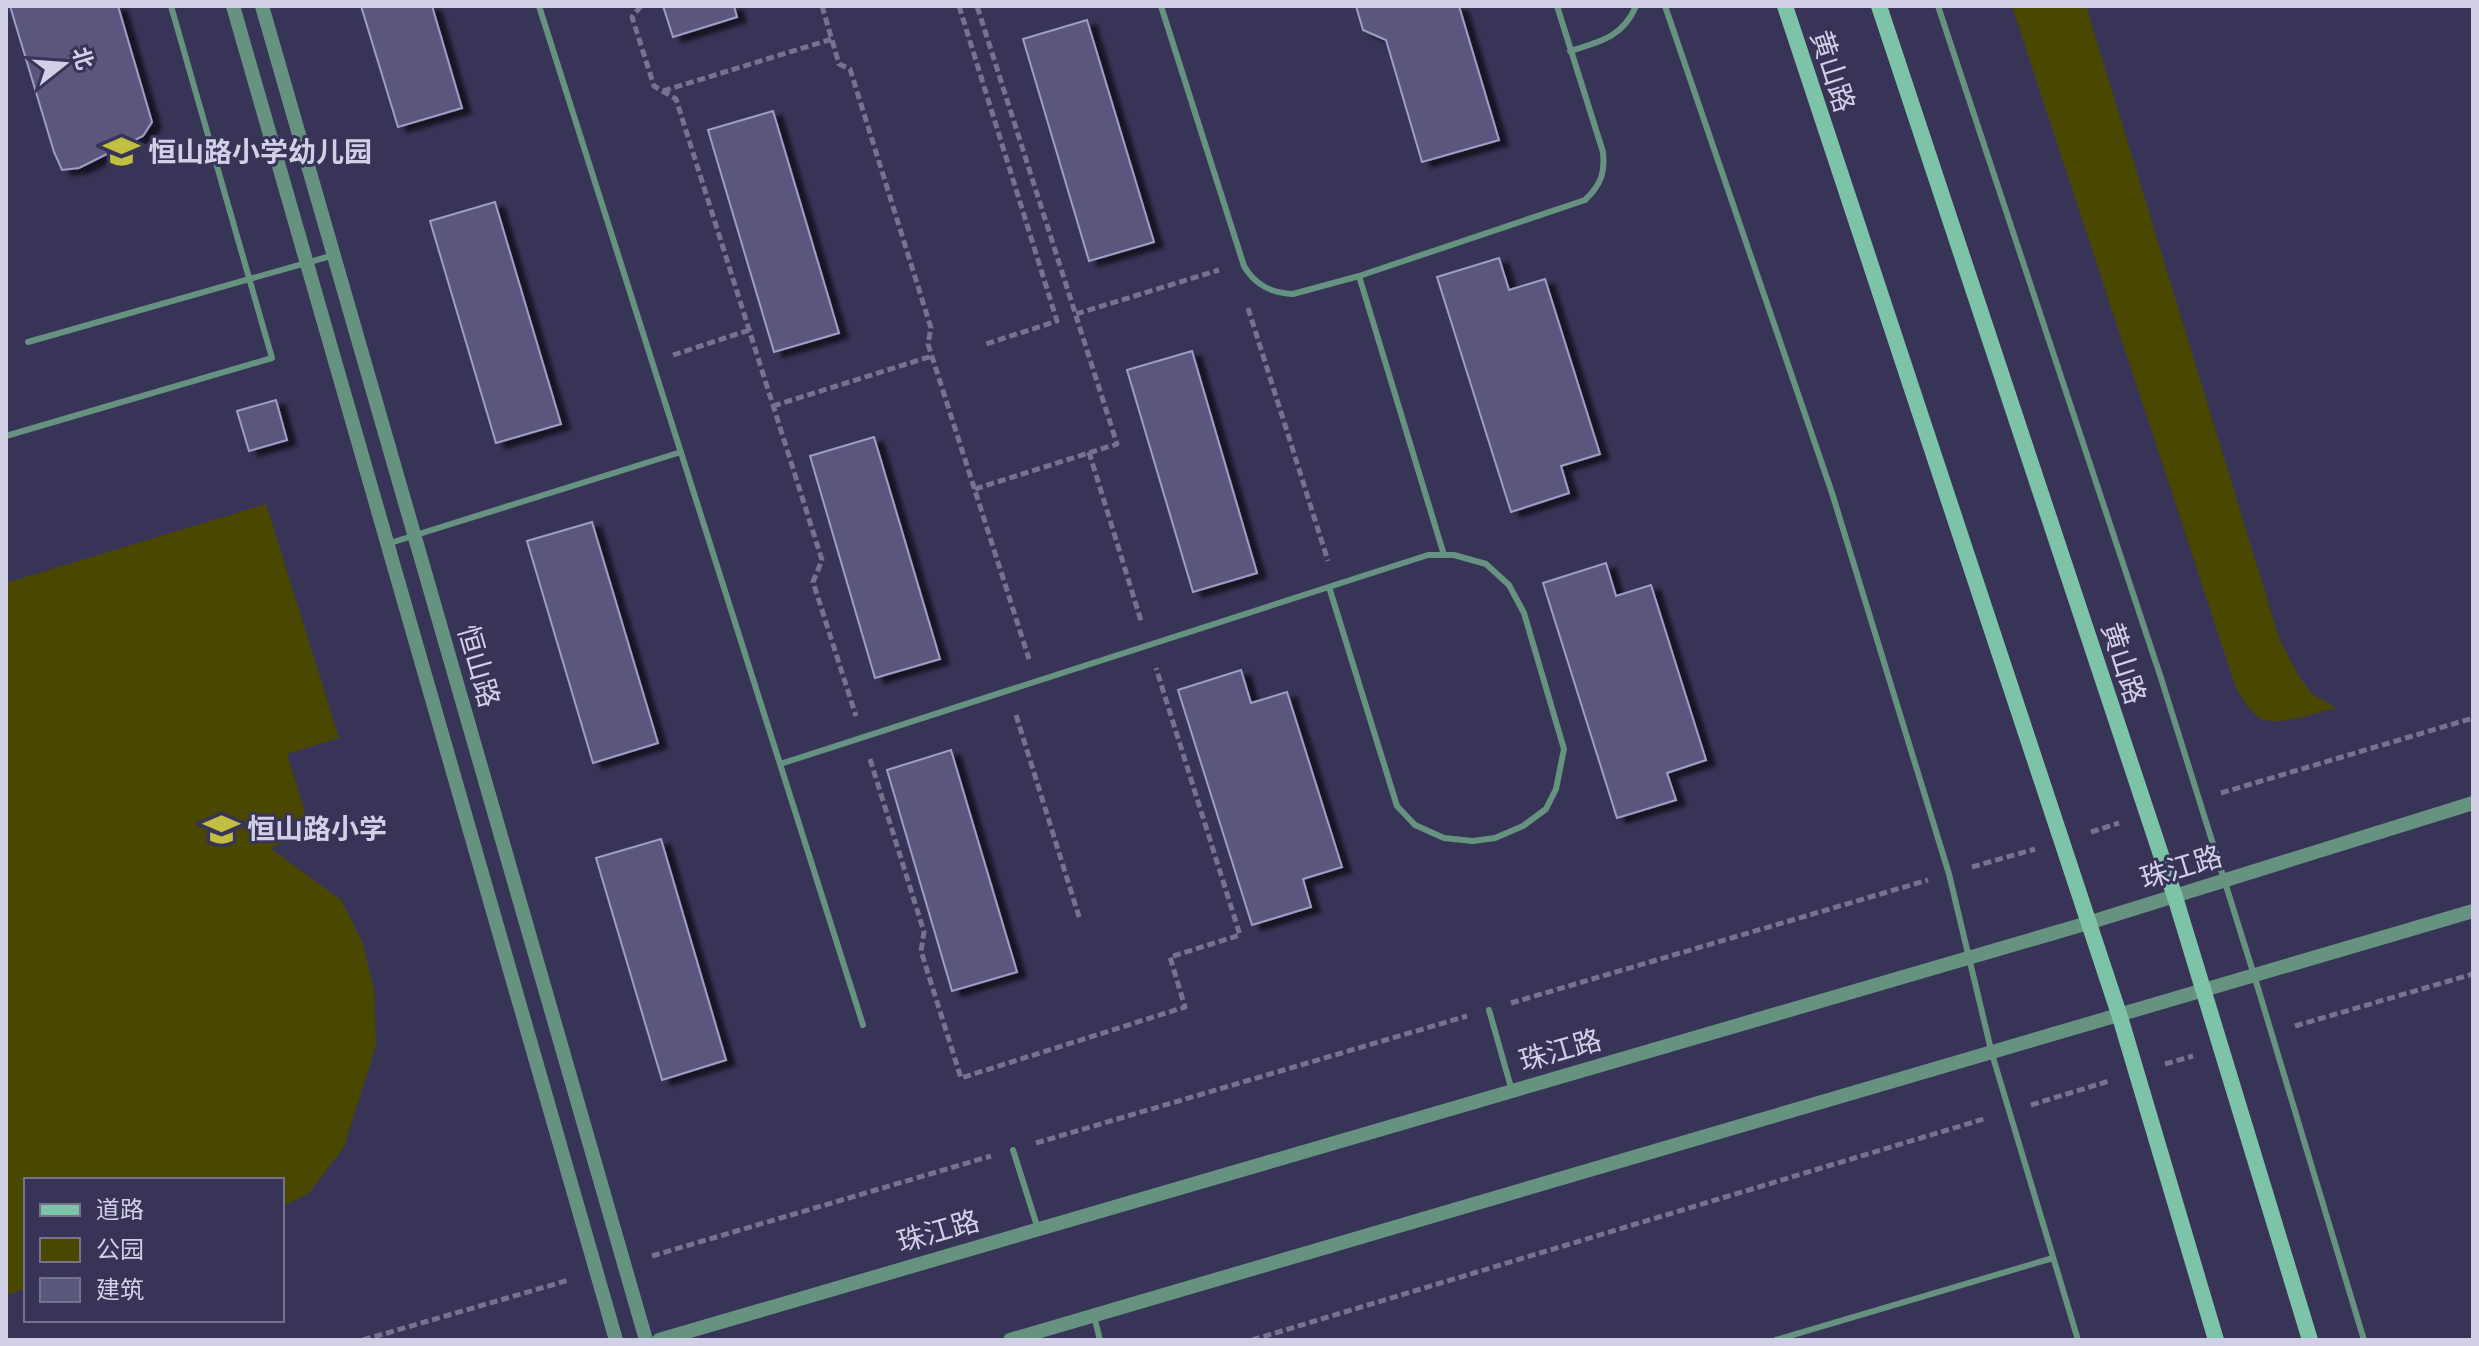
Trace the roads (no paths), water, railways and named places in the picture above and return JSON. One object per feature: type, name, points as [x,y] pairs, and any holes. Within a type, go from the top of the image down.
[{"type":"main road","name":"黄山路","points":[[1785,6],[2120,1017],[2216,1340]]},
{"type":"main road","name":"黄山路","points":[[1879,6],[2205,989],[2310,1340]]},
{"type":"street","name":"恒山路","points":[[233,6],[616,1340]]},
{"type":"street","name":"恒山路","points":[[262,6],[646,1340]]},
{"type":"street","name":"珠江路","points":[[659,1340],[1968,959],[2473,803]]},
{"type":"street","points":[[1010,1340],[2473,911]]},
{"type":"lane","points":[[6,436],[272,358],[171,6]]},
{"type":"lane","points":[[539,6],[863,1025]]},
{"type":"lane","points":[[1161,6],[1243,263],[1252,279],[1282,294],[1293,294],[1359,276],[1585,200],[1598,188],[1605,169],[1603,152],[1557,6]]},
{"type":"lane","points":[[1570,51],[1617,32],[1628,23],[1636,6]]},
{"type":"lane","points":[[1665,6],[1832,493],[1949,874],[1992,1054],[2078,1340]]},
{"type":"lane","points":[[1938,6],[2200,800],[2364,1340]]},
{"type":"lane","points":[[28,342],[334,255]]},
{"type":"lane","points":[[1359,276],[1444,555]]},
{"type":"lane","points":[[387,544],[681,452]]},
{"type":"lane","points":[[780,764],[1428,555],[1454,555],[1486,564],[1509,585],[1524,613],[1564,749],[1556,789],[1546,809],[1523,826],[1495,838],[1473,841],[1444,838],[1415,825],[1397,806],[1332,586]]},
{"type":"lane","points":[[1489,1010],[1512,1091]]},
{"type":"lane","points":[[1013,1150],[1038,1229]]},
{"type":"lane","points":[[1776,1340],[2053,1258]]},
{"type":"lane","points":[[1093,1315],[1100,1340]]},
{"type":"place","name":"恒山路小学幼儿园","points":[[122,152]]},
{"type":"place","name":"恒山路小学","points":[[221,829]]}]
